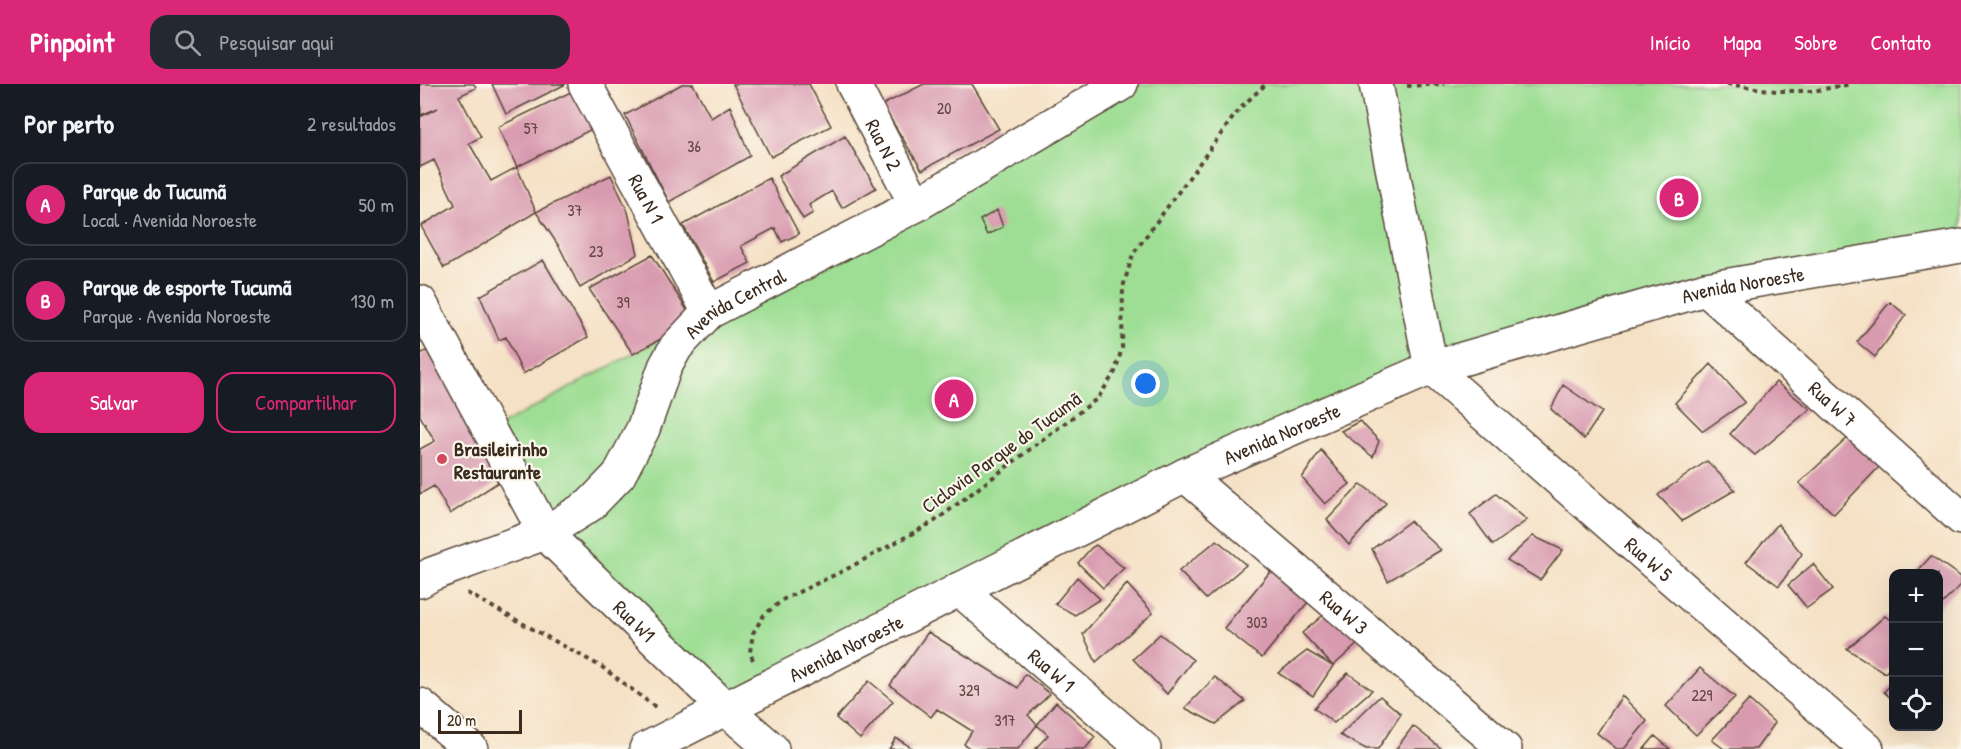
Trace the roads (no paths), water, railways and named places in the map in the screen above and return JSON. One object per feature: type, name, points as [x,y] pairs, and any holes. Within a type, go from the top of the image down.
[{"type":"street","name":"Rua N 1","points":[[585,84],[709,312]]},
{"type":"street","name":"Rua N 2","points":[[853,84],[916,205]]},
{"type":"street","name":"Avenida Central","points":[[426,577],[545,533],[590,505],[619,475],[643,429],[665,367],[676,347],[709,312],[916,205],[1121,84]]},
{"type":"street","points":[[1388,85],[1431,368]]},
{"type":"street","name":"Avenida Noroeste","points":[[646,749],[1185,475],[1431,368],[1706,289],[1961,246]]},
{"type":"street","name":"Rua W 7","points":[[1706,289],[1961,518]]},
{"type":"street","name":"Rua W1","points":[[420,302],[545,533],[726,709],[772,749]]},
{"type":"street","name":"Rua W 5","points":[[1431,368],[1867,749]]},
{"type":"street","name":"Rua W 3","points":[[1185,475],[1505,749]]},
{"type":"street","name":"Rua W 1","points":[[959,589],[1144,749]]},
{"type":"street","points":[[420,705],[471,749]]},
{"type":"place","name":"Parque de esporte Tucumã","points":[[1679,198]]},
{"type":"place","name":"Parque do Tucumã","points":[[954,399]]},
{"type":"place","name":"Brasileirinho Restaurante","points":[[442,459]]}]
